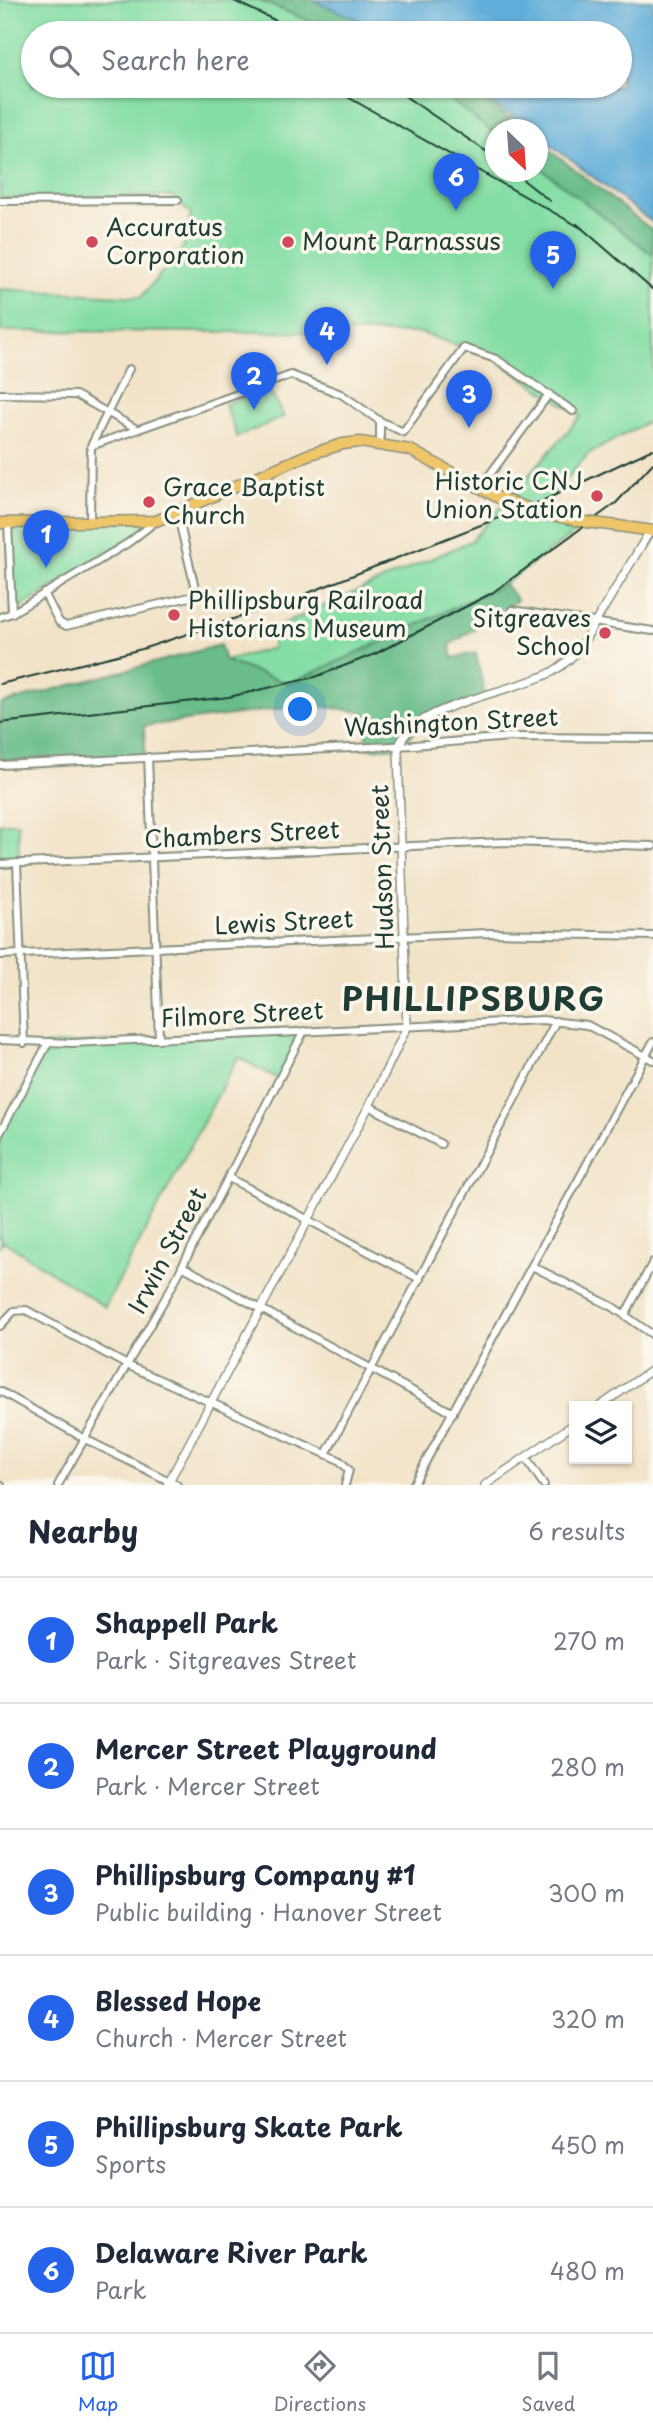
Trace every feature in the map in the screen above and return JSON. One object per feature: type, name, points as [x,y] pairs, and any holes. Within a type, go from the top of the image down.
[{"type":"main road","points":[[4,523],[156,521],[317,452],[343,444],[380,443],[421,454],[479,489],[545,514],[651,531]]},
{"type":"street","points":[[0,201],[178,200]]},
{"type":"street","points":[[91,446],[290,375],[341,394],[400,432],[405,430],[464,348],[496,359],[573,411]]},
{"type":"street","points":[[90,523],[91,446],[129,369]]},
{"type":"street","points":[[0,394],[76,395],[137,428]]},
{"type":"street","points":[[479,489],[549,394]]},
{"type":"street","points":[[380,421],[380,443]]},
{"type":"street","points":[[44,593],[59,621],[66,626],[194,596],[196,592],[177,512]]},
{"type":"street","points":[[0,617],[12,613],[128,543],[156,521]]},
{"type":"street","points":[[4,523],[12,613]]},
{"type":"street","points":[[399,746],[403,737],[433,713],[550,673],[574,654],[651,531]]},
{"type":"street","points":[[512,610],[653,631]]},
{"type":"street","name":"Washington Street","points":[[0,765],[399,746],[510,737],[653,738]]},
{"type":"street","name":"Hudson Street","points":[[168,1483],[369,1106],[407,1027],[399,746]]},
{"type":"street","points":[[148,757],[159,1038]]},
{"type":"street","name":"Chambers Street","points":[[0,864],[504,842],[653,846]]},
{"type":"street","points":[[17,863],[24,1043]]},
{"type":"street","name":"Lewis Street","points":[[0,956],[508,933],[653,936]]},
{"type":"street","points":[[326,1454],[556,1021]]},
{"type":"street","name":"Filmore Street","points":[[0,1040],[48,1043],[556,1021],[587,1025],[653,1060]]},
{"type":"street","name":"Irwin Street","points":[[58,1485],[182,1266],[304,1031]]},
{"type":"street","points":[[413,1485],[534,1267],[653,1042]]},
{"type":"street","points":[[0,1133],[48,1043]]},
{"type":"street","points":[[369,1106],[441,1144]]},
{"type":"street","points":[[0,1112],[9,1116]]},
{"type":"street","points":[[229,1178],[420,1279]]},
{"type":"street","points":[[625,1315],[653,1262]]},
{"type":"street","points":[[182,1266],[453,1413]]},
{"type":"street","points":[[534,1267],[625,1315],[653,1335]]},
{"type":"street","points":[[0,1326],[15,1311],[26,1310],[127,1365],[344,1463],[349,1474],[345,1485]]},
{"type":"street","points":[[607,1401],[653,1369]]},
{"type":"street","points":[[0,1391],[85,1439],[168,1483],[177,1485]]},
{"type":"street","points":[[485,1485],[569,1428]]},
{"type":"street","points":[[526,1458],[544,1485]]},
{"type":"green space","points":[[0,0],[258,0],[310,21],[21,21],[21,98],[448,98],[485,126],[485,182],[548,182],[548,174],[653,255],[653,419],[588,454],[539,511],[587,524],[505,584],[290,684],[224,661],[273,648],[270,630],[471,541],[581,416],[491,357],[421,333],[0,331],[0,289],[141,297],[183,248],[191,214],[172,196],[0,198]]},
{"type":"green space","points":[[258,0],[334,0],[374,21],[310,21]]},
{"type":"green space","points":[[448,98],[481,98],[509,119],[485,119],[485,126]]},
{"type":"green space","points":[[548,149],[653,231],[653,255],[548,174]]},
{"type":"green space","points":[[268,388],[284,417],[237,437],[225,404]]},
{"type":"green space","points":[[156,521],[12,613],[8,522]]},
{"type":"green space","points":[[505,584],[517,600],[450,645],[453,658],[476,653],[485,697],[434,713],[399,747],[368,749],[364,712],[310,705],[144,726],[145,756],[0,762],[0,704],[220,645],[225,661],[290,684]]},
{"type":"green space","points":[[0,823],[18,823],[19,858],[0,859]]},
{"type":"green space","points":[[305,1032],[280,1080],[238,1057],[105,1307],[3,1241],[0,1246],[0,1133],[45,1045]]},
{"type":"water","points":[[312,0],[653,0],[653,223],[548,143],[548,119],[515,119],[484,98],[632,98],[632,21],[362,21]]},
{"type":"railway","points":[[232,0],[277,21]]},
{"type":"railway","points":[[349,98],[583,229]]},
{"type":"railway","points":[[408,98],[485,151]]},
{"type":"railway","points":[[526,182],[550,201]]},
{"type":"railway","points":[[577,224],[653,290]]},
{"type":"railway","points":[[0,684],[142,649],[285,602],[542,501],[653,449]]},
{"type":"railway","points":[[0,723],[229,697],[315,677],[375,654],[492,593],[616,503],[653,463]]},
{"type":"place","name":"Delaware River Park","points":[[456,211]]},
{"type":"place","name":"Accuratus Corporation","points":[[92,242]]},
{"type":"place","name":"Mount Parnassus","points":[[288,242]]},
{"type":"place","name":"Phillipsburg Skate Park","points":[[553,289]]},
{"type":"place","name":"Blessed Hope","points":[[327,365]]},
{"type":"place","name":"Mercer Street Playground","points":[[254,410]]},
{"type":"place","name":"Phillipsburg Company #1","points":[[469,428]]},
{"type":"place","name":"Historic CNJ Union Station","points":[[597,496]]},
{"type":"place","name":"Grace Baptist Church","points":[[149,502]]},
{"type":"place","name":"Shappell Park","points":[[46,568]]},
{"type":"place","name":"Phillipsburg Railroad Historians Museum","points":[[174,615]]},
{"type":"place","name":"Sitgreaves School","points":[[605,633]]},
{"type":"district","name":"PHILLIPSBURG","points":[[474,1000]]}]
